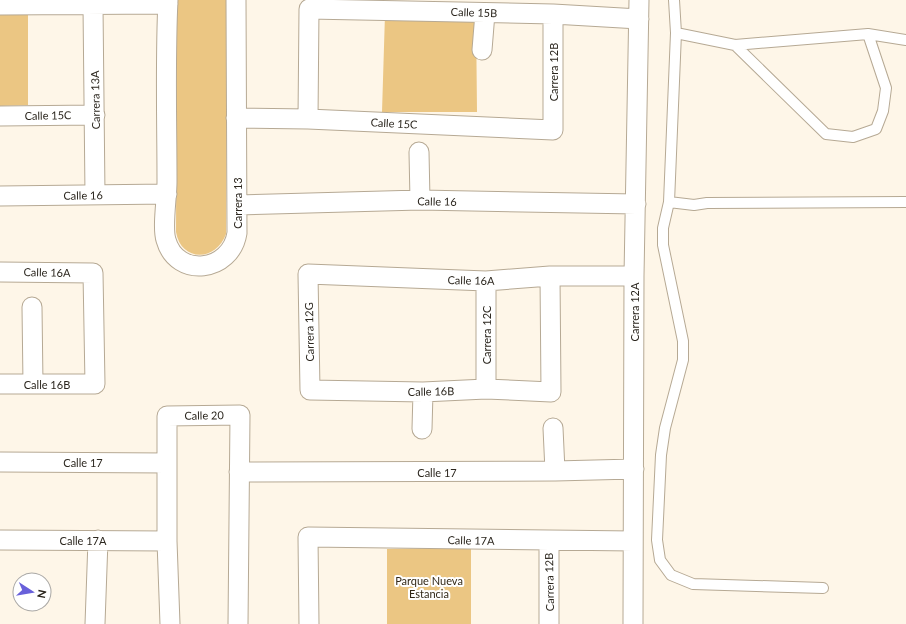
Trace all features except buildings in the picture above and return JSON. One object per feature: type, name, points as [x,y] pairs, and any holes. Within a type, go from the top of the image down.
[{"type":"street","name":"Carrera 13","points":[[168,2],[166,241],[174,254],[186,263],[193,266],[204,266],[216,263],[226,256],[236,240],[237,234],[236,0]]},
{"type":"street","name":"Carrera 12A","points":[[633,624],[634,276],[640,0]]},
{"type":"street","points":[[0,5],[93,6],[168,2]]},
{"type":"street","name":"Calle 15B","points":[[308,119],[309,9],[448,5],[485,13],[553,14],[639,19]]},
{"type":"street","name":"Carrera 13A","points":[[93,6],[95,195]]},
{"type":"street","points":[[482,50],[485,13]]},
{"type":"street","name":"Carrera 12B","points":[[553,14],[553,130]]},
{"type":"street","name":"Calle 15C","points":[[0,116],[95,115]]},
{"type":"street","name":"Calle 15C","points":[[236,118],[308,119],[553,130]]},
{"type":"street","points":[[419,152],[420,200]]},
{"type":"street","name":"Calle 16","points":[[0,196],[167,194]]},
{"type":"street","name":"Calle 16","points":[[238,205],[420,200],[636,204]]},
{"type":"street","name":"Calle 16A","points":[[0,272],[93,272],[95,384]]},
{"type":"street","name":"Calle 16A","points":[[308,274],[486,281],[550,276],[634,276]]},
{"type":"street","name":"Carrera 12G","points":[[308,274],[310,390]]},
{"type":"street","name":"Calle 16B","points":[[310,390],[423,392],[486,389],[551,392],[550,276]]},
{"type":"street","name":"Carrera 12C","points":[[486,281],[486,389]]},
{"type":"street","points":[[32,307],[33,384]]},
{"type":"street","name":"Calle 16B","points":[[0,384],[95,384]]},
{"type":"street","points":[[422,429],[423,392]]},
{"type":"street","name":"Calle 20","points":[[170,624],[167,541],[167,416],[240,415],[238,624]]},
{"type":"street","points":[[553,428],[555,472]]},
{"type":"street","name":"Calle 17","points":[[0,462],[167,463]]},
{"type":"street","name":"Calle 17","points":[[239,472],[555,472],[634,469]]},
{"type":"street","name":"Calle 17A","points":[[309,624],[308,537],[633,541]]},
{"type":"street","name":"Calle 17A","points":[[0,540],[167,541]]},
{"type":"street","points":[[95,624],[98,540]]},
{"type":"street","name":"Carrera 12B","points":[[549,541],[549,624]]},
{"type":"lane","points":[[674,0],[676,33],[669,202],[663,228],[663,245],[684,340],[683,360],[665,428],[661,455],[657,540],[660,560],[671,575],[693,584],[823,588]]},
{"type":"lane","points":[[676,33],[735,45],[868,34],[906,40]]},
{"type":"lane","points":[[735,45],[826,134],[853,137],[876,129],[883,111],[886,88],[868,34]]},
{"type":"lane","points":[[669,202],[694,205],[715,203],[906,202]]},
{"type":"green space","points":[[177,0],[227,0],[226,234],[215,250],[207,254],[199,255],[191,253],[185,249],[179,242],[176,232]]},
{"type":"green space","points":[[0,13],[28,14],[28,105],[0,106]]},
{"type":"green space","points":[[385,14],[476,14],[477,112],[382,112]]},
{"type":"green space","name":"Parque Nueva Estancia","points":[[471,548],[471,624],[387,624],[387,549]]}]
